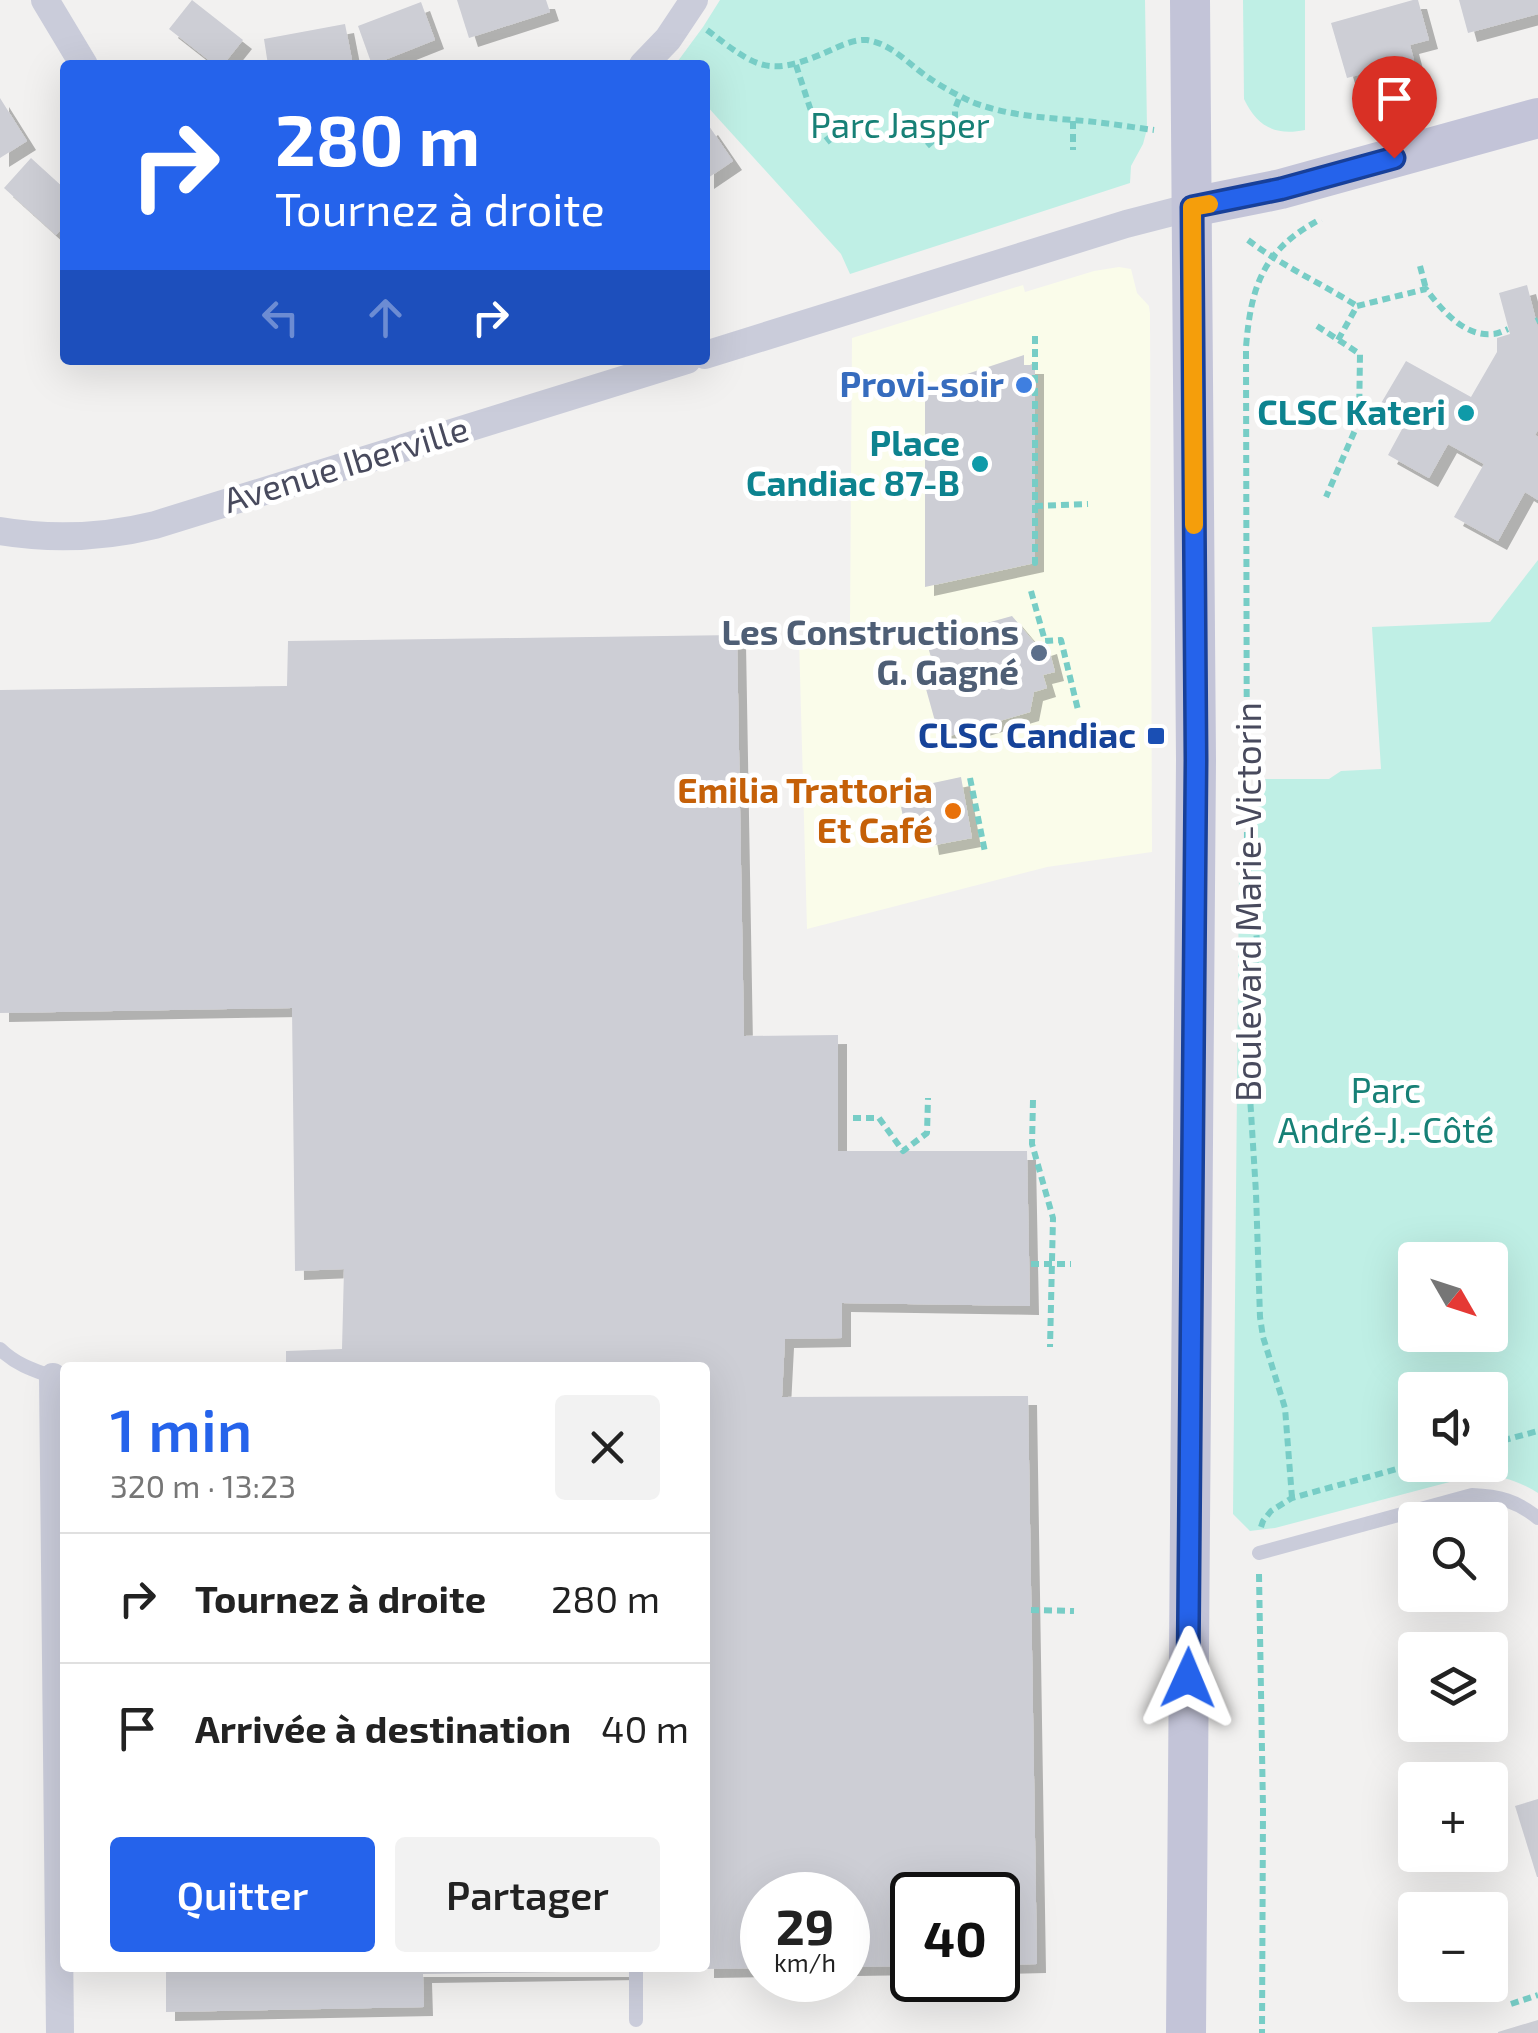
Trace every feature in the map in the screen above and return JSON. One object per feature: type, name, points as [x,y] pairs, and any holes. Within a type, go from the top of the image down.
[{"type":"street","points":[[46,0],[81,60]]},
{"type":"street","points":[[648,60],[668,39],[694,0]]},
{"type":"street","name":"Boulevard Marie-Victorin","points":[[1186,2033],[1196,760],[1190,0]]},
{"type":"street","points":[[710,352],[1126,224],[1281,189],[1538,118]]},
{"type":"street","name":"Avenue Iberville","points":[[0,531],[54,537],[119,534],[671,365]]},
{"type":"street","points":[[54,1377],[60,2033]]},
{"type":"lane","points":[[0,1349],[24,1367],[54,1377]]},
{"type":"lane","points":[[1259,1553],[1472,1495],[1504,1498],[1538,1518]]},
{"type":"lane","points":[[636,1972],[636,2020]]},
{"type":"path","points":[[703,27],[759,65],[796,65],[846,43],[864,40],[904,58],[930,80],[990,108],[1154,130]]},
{"type":"path","points":[[875,53],[879,44]]},
{"type":"path","points":[[796,65],[816,120],[833,145]]},
{"type":"path","points":[[927,146],[955,121],[960,96]]},
{"type":"path","points":[[1034,106],[1035,116]]},
{"type":"path","points":[[1072,121],[1073,150]]},
{"type":"path","points":[[1248,240],[1271,258],[1358,306],[1426,288]]},
{"type":"path","name":"Boulevard Marie-Victorin","points":[[1271,258],[1252,296],[1246,347],[1247,858],[1257,940],[1248,1080],[1260,1317],[1285,1408],[1292,1498]]},
{"type":"path","points":[[1420,266],[1426,288],[1452,318],[1473,332],[1492,334],[1508,329]]},
{"type":"path","points":[[1338,340],[1358,306]]},
{"type":"path","points":[[1317,326],[1360,354],[1360,420],[1326,498]]},
{"type":"path","points":[[1035,336],[1035,563],[1036,560]]},
{"type":"path","points":[[1035,506],[1088,504]]},
{"type":"path","points":[[1030,592],[1045,641],[1061,640],[1078,710]]},
{"type":"path","points":[[1050,652],[1063,647]]},
{"type":"path","points":[[970,778],[971,809],[985,852]]},
{"type":"path","points":[[853,1118],[878,1118],[903,1151],[927,1132],[928,1098]]},
{"type":"path","points":[[1033,1100],[1032,1144],[1053,1218],[1050,1347]]},
{"type":"path","points":[[1031,1264],[1071,1264]]},
{"type":"path","points":[[1508,1439],[1538,1431]]},
{"type":"path","points":[[1260,1532],[1263,1521],[1292,1498],[1398,1469]]},
{"type":"path","points":[[1260,1574],[1262,2033]]},
{"type":"path","points":[[1030,1610],[1074,1611]]},
{"type":"path","points":[[1511,2004],[1538,1995]]},
{"type":"shaded area","points":[[1119,267],[1131,269],[1137,293],[1149,306],[1150,314],[1152,852],[1047,867],[807,929],[799,638],[850,624],[852,338],[1023,285],[1025,292]]},
{"type":"green space","name":"Parc Jasper","points":[[720,0],[1145,0],[1147,129],[1131,166],[1130,183],[850,274],[841,254],[710,110],[710,60],[679,60]]},
{"type":"green space","points":[[1243,0],[1305,0],[1305,130],[1285,132],[1268,127],[1244,99]]},
{"type":"green space","name":"Parc André-J.-Côté","points":[[1538,560],[1538,1493],[1508,1479],[1508,1372],[1398,1372],[1398,1482],[1450,1482],[1275,1528],[1250,1531],[1233,1514],[1239,875],[1255,857],[1255,784],[1262,779],[1329,779],[1341,771],[1381,769],[1372,627],[1490,622]]},
{"type":"building","points":[[192,0],[243,40],[227,60],[209,60],[169,29]]},
{"type":"building","points":[[457,0],[546,0],[550,12],[469,38]]},
{"type":"building","points":[[1418,0],[1429,40],[1410,45],[1414,60],[1347,78],[1331,23]]},
{"type":"building","points":[[1459,0],[1538,0],[1538,14],[1468,33]]},
{"type":"building","points":[[421,2],[435,40],[385,60],[370,60],[358,26]]},
{"type":"building","points":[[345,24],[352,60],[267,60],[264,39]]},
{"type":"building","points":[[0,98],[27,141],[0,158]]},
{"type":"building","points":[[710,127],[733,161],[710,177]]},
{"type":"building","points":[[31,158],[60,184],[60,231],[56,235],[4,188]]},
{"type":"building","name":"CLSC Kateri","points":[[1527,285],[1538,328],[1538,500],[1525,492],[1498,541],[1454,517],[1484,464],[1448,444],[1429,478],[1388,455],[1407,420],[1380,405],[1406,361],[1471,397],[1497,352],[1497,338],[1510,334],[1499,293]]},
{"type":"building","name":"Place Candiac 87-B","points":[[1024,355],[1024,365],[1035,365],[1035,563],[925,587],[925,388]]},
{"type":"building","points":[[1012,616],[1039,648],[1048,645],[1055,672],[1043,675],[1047,688],[1034,692],[1030,712],[940,739],[926,689],[939,685],[926,640]]},
{"type":"building","points":[[737,635],[744,1036],[838,1035],[838,1151],[1027,1151],[1030,1306],[842,1303],[842,1338],[785,1339],[782,1397],[1028,1396],[1037,1964],[1020,1964],[1020,1872],[890,1872],[890,1966],[870,1967],[870,1872],[740,1872],[740,1968],[710,1969],[710,1362],[286,1362],[286,1351],[342,1349],[344,1269],[295,1271],[292,1008],[0,1013],[0,690],[287,686],[288,641]]},
{"type":"building","points":[[961,777],[972,838],[930,846],[928,834],[911,837],[901,807],[919,804],[917,794],[935,790],[933,783]]},
{"type":"building","points":[[1538,1799],[1538,1877],[1537,1877],[1515,1806]]},
{"type":"building","points":[[166,1972],[561,1972],[423,1974],[424,2007],[166,2012]]},
{"type":"building","points":[[1538,2020],[1538,2033],[1498,2033],[1498,2032]]},
{"type":"slow traffic","points":[[1194,525],[1192,207],[1209,204]]},
{"type":"place","name":"Provi-soir","points":[[1024,385]]},
{"type":"place","name":"CLSC Kateri","points":[[1466,413]]},
{"type":"place","name":"Place Candiac 87-B","points":[[980,464]]},
{"type":"place","name":"Les Constructions G. Gagné","points":[[1039,653]]},
{"type":"place","name":"CLSC Candiac","points":[[1156,736]]},
{"type":"place","name":"Emilia Trattoria Et Café","points":[[953,811]]},
{"type":"route","points":[[1188,1678],[1196,760],[1192,207],[1281,189],[1394,158]]}]
